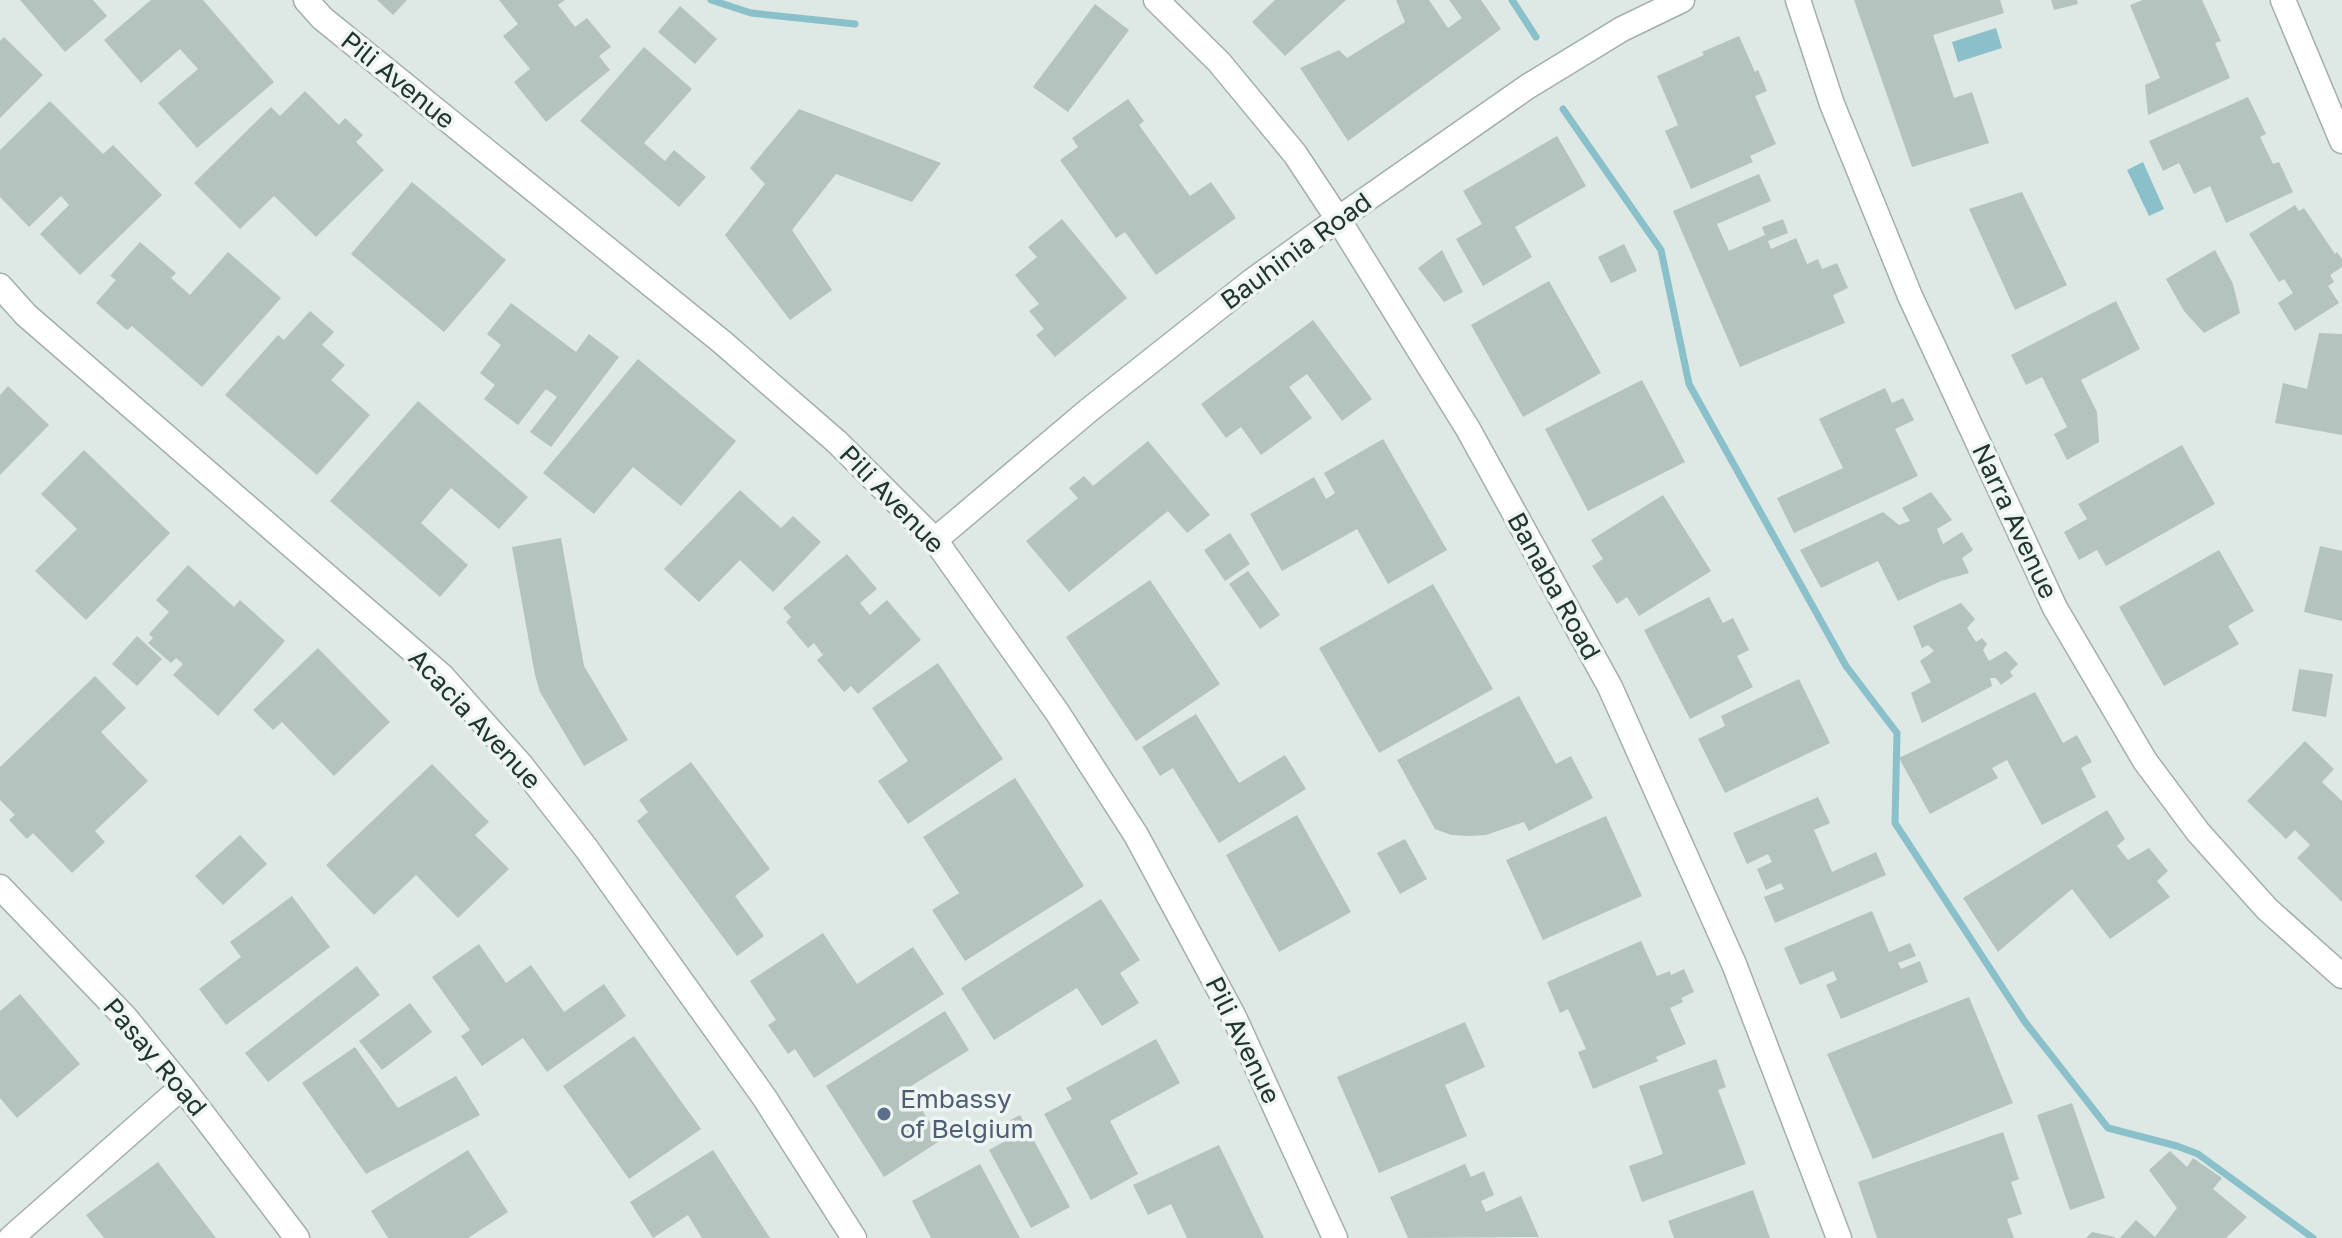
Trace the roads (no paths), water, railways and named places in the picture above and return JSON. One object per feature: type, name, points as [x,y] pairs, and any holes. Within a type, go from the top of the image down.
[{"type":"street","name":"Pili Avenue","points":[[306,0],[322,18],[722,342],[837,442],[935,540],[1057,712],[1136,835],[1234,1017],[1335,1238]]},
{"type":"street","name":"Bauhinia Road","points":[[935,540],[1089,410],[1252,281],[1527,87],[1622,29],[1682,0]]},
{"type":"street","name":"Narra Avenue","points":[[1798,0],[1832,104],[1910,296],[2055,608],[2145,761],[2198,832],[2267,909],[2342,976]]},
{"type":"street","points":[[2283,0],[2342,141]]},
{"type":"street","name":"Banaba Road","points":[[1160,2],[1219,62],[1295,154],[1338,219],[1468,429],[1610,687],[1734,964],[1839,1238]]},
{"type":"street","name":"Acacia Avenue","points":[[0,286],[26,315],[442,676],[521,765],[586,848],[764,1097],[854,1238]]},
{"type":"street","name":"Pasay Road","points":[[0,887],[125,1017],[297,1238]]},
{"type":"street","points":[[11,1238],[182,1087]]},
{"type":"water","points":[[1996,28],[2002,48],[1958,62],[1952,42]]},
{"type":"water","points":[[2143,162],[2164,209],[2149,216],[2127,170]]},
{"type":"waterway","points":[[711,0],[751,13],[855,24]]},
{"type":"waterway","points":[[1512,0],[1536,37]]},
{"type":"waterway","points":[[1563,109],[1661,250],[1689,384],[1846,666],[1897,733],[1895,823],[2025,1022],[2108,1128],[2198,1154],[2313,1238]]},
{"type":"place","name":"Embassy of Belgium","points":[[884,1114]]}]
